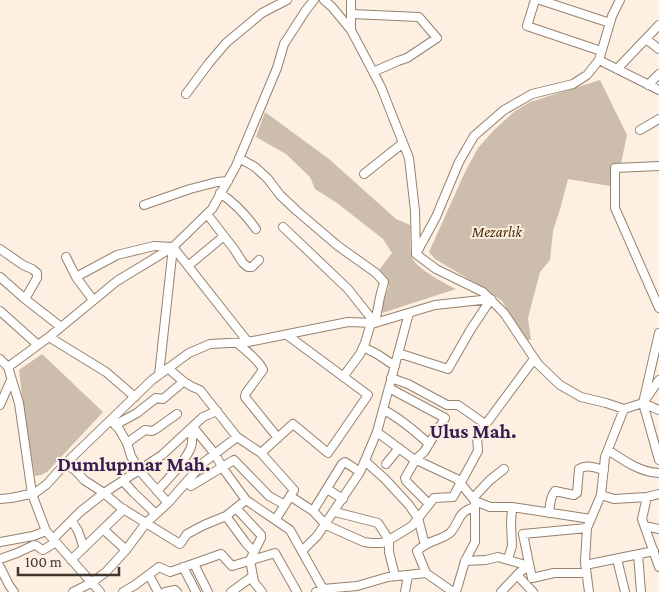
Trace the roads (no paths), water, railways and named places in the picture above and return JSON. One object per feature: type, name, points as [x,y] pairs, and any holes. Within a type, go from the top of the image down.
[{"type":"street","points":[[186,94],[226,43],[262,13],[287,0]]},
{"type":"street","points":[[8,367],[49,337],[117,281],[173,247],[212,209],[239,158],[277,68],[284,44],[314,0]]},
{"type":"street","points":[[324,0],[350,30],[373,72],[381,87],[409,158],[415,211],[416,254]]},
{"type":"street","points":[[350,30],[351,0]]},
{"type":"street","points":[[535,0],[528,26],[602,51]]},
{"type":"street","points":[[540,0],[610,23]]},
{"type":"street","points":[[416,254],[436,217],[459,162],[474,136],[504,110],[532,94],[573,84],[587,75],[599,60],[612,16],[620,0]]},
{"type":"street","points":[[351,14],[419,17],[437,38],[407,58],[373,72]]},
{"type":"street","points":[[617,69],[659,25]]},
{"type":"street","points":[[646,39],[659,49]]},
{"type":"street","points":[[599,60],[659,90]]},
{"type":"street","points":[[648,85],[659,74]]},
{"type":"street","points":[[640,130],[659,119]]},
{"type":"street","points":[[364,174],[403,143]]},
{"type":"street","points":[[239,158],[255,166],[280,195],[297,211],[384,282],[373,323],[363,347],[344,377]]},
{"type":"street","points":[[659,166],[615,168],[615,208],[659,308]]},
{"type":"street","points":[[144,205],[216,182],[228,181]]},
{"type":"street","points":[[220,193],[239,208],[256,230]]},
{"type":"street","points":[[207,214],[243,263],[248,267],[252,267],[259,260]]},
{"type":"street","points":[[283,227],[348,289],[373,323]]},
{"type":"street","points":[[188,266],[224,236]]},
{"type":"street","points":[[76,278],[117,254],[154,246],[173,247],[248,342]]},
{"type":"street","points":[[159,375],[173,247]]},
{"type":"street","points":[[0,249],[23,265],[32,268],[36,274],[37,278],[24,299]]},
{"type":"street","points":[[416,254],[436,269],[483,292],[504,313],[534,360],[560,385],[581,397],[624,409],[643,403],[659,380]]},
{"type":"street","points":[[66,257],[76,278],[94,300]]},
{"type":"street","points":[[0,277],[24,299],[61,327]]},
{"type":"street","points":[[0,499],[35,493],[47,484],[65,464],[113,423],[152,380],[189,353],[210,344],[248,342],[348,322],[373,323],[435,305],[491,299]]},
{"type":"street","points":[[398,353],[448,369],[491,299]]},
{"type":"street","points":[[0,311],[38,345]]},
{"type":"street","points":[[302,551],[318,536],[326,525],[365,461],[384,410],[409,313]]},
{"type":"street","points":[[659,333],[643,403],[659,460]]},
{"type":"street","points":[[261,453],[293,424],[328,453],[368,395],[288,335]]},
{"type":"street","points":[[49,337],[106,372],[135,397]]},
{"type":"street","points":[[237,343],[262,366],[263,370],[245,397],[278,438]]},
{"type":"street","points":[[363,347],[395,366]]},
{"type":"street","points":[[0,359],[8,367],[19,403],[32,494],[46,531],[100,592]]},
{"type":"street","points":[[290,496],[313,512],[326,525],[364,542],[382,543],[390,540],[412,526],[434,498],[453,498],[478,451],[477,436],[534,360]]},
{"type":"street","points":[[168,368],[183,382],[200,390],[237,437],[261,453],[294,490],[276,519]]},
{"type":"street","points":[[391,378],[408,384],[447,405],[458,405],[485,424]]},
{"type":"street","points":[[0,405],[11,380]]},
{"type":"street","points":[[113,423],[137,413],[156,398],[163,399],[183,382]]},
{"type":"street","points":[[389,388],[445,418],[405,478],[429,504]]},
{"type":"street","points":[[643,403],[659,410]]},
{"type":"street","points":[[589,592],[586,569],[588,528],[601,494],[605,457],[624,409]]},
{"type":"street","points":[[384,410],[404,423],[429,444]]},
{"type":"street","points":[[0,559],[34,545],[43,550],[104,493],[162,455],[203,417],[217,412]]},
{"type":"street","points":[[127,443],[145,430],[152,431],[156,429],[177,414]]},
{"type":"street","points":[[113,423],[127,443],[131,456],[139,470],[168,503]]},
{"type":"street","points":[[193,427],[215,454],[246,500],[290,530],[302,551],[319,591],[357,586],[394,576],[426,573]]},
{"type":"street","points":[[157,491],[171,476],[188,452],[191,446],[193,427]]},
{"type":"street","points":[[377,432],[416,459],[457,479],[474,502],[475,542],[465,561],[455,592],[426,573],[417,551],[425,544],[451,533],[460,515],[474,502],[490,480],[504,469]]},
{"type":"street","points":[[73,592],[91,583],[106,572],[126,550],[146,523],[168,503],[203,464],[237,437]]},
{"type":"street","points":[[386,464],[399,448]]},
{"type":"street","points":[[608,450],[635,467],[659,473]]},
{"type":"street","points":[[187,483],[191,486],[234,460],[269,496],[285,505]]},
{"type":"street","points":[[365,461],[386,479],[409,505],[418,518],[425,544]]},
{"type":"street","points":[[313,512],[342,464],[345,462],[360,472]]},
{"type":"street","points":[[65,464],[124,509],[180,544],[187,534],[226,516],[246,500]]},
{"type":"street","points":[[549,513],[550,501],[556,491],[574,495],[577,493],[580,469],[583,466],[604,470]]},
{"type":"street","points":[[123,481],[156,514]]},
{"type":"street","points":[[327,489],[343,499]]},
{"type":"street","points":[[601,494],[614,499],[647,497],[659,494]]},
{"type":"street","points":[[647,497],[642,519],[659,567]]},
{"type":"street","points":[[474,502],[490,507],[512,507],[592,520]]},
{"type":"street","points":[[508,560],[512,546],[512,507]]},
{"type":"street","points":[[236,508],[261,535],[250,560],[254,582],[262,592]]},
{"type":"street","points":[[71,560],[124,509]]},
{"type":"street","points":[[335,512],[378,523],[390,540],[389,552],[394,576]]},
{"type":"street","points":[[226,516],[254,552]]},
{"type":"street","points":[[72,521],[84,548]]},
{"type":"street","points":[[645,526],[659,529]]},
{"type":"street","points":[[588,528],[523,534],[532,578],[586,569],[617,559],[654,551]]},
{"type":"street","points":[[103,529],[126,550]]},
{"type":"street","points":[[0,542],[33,536],[46,531]]},
{"type":"street","points":[[122,592],[137,588],[149,574],[159,567],[170,572],[221,554],[232,566],[275,553],[297,592]]},
{"type":"street","points":[[638,554],[641,592]]},
{"type":"street","points":[[465,561],[486,560],[498,557],[529,566]]},
{"type":"street","points":[[617,559],[625,592]]},
{"type":"street","points":[[194,564],[208,592]]},
{"type":"street","points":[[501,592],[517,575],[529,566]]},
{"type":"street","points":[[0,567],[14,592]]},
{"type":"street","points":[[183,567],[196,592]]},
{"type":"street","points":[[149,574],[158,592]]},
{"type":"street","points":[[405,592],[408,575]]},
{"type":"street","points":[[517,575],[532,592]]},
{"type":"street","points":[[231,592],[253,576]]},
{"type":"street","points":[[360,591],[373,581]]},
{"type":"street","points":[[165,592],[175,590],[177,592]]},
{"type":"district","name":"Ulus Mah.","points":[[473,431]]},
{"type":"district","name":"Dumlupınar Mah.","points":[[134,464]]},
{"type":"park label","name":"Mezarlık","points":[[497,232]]}]
